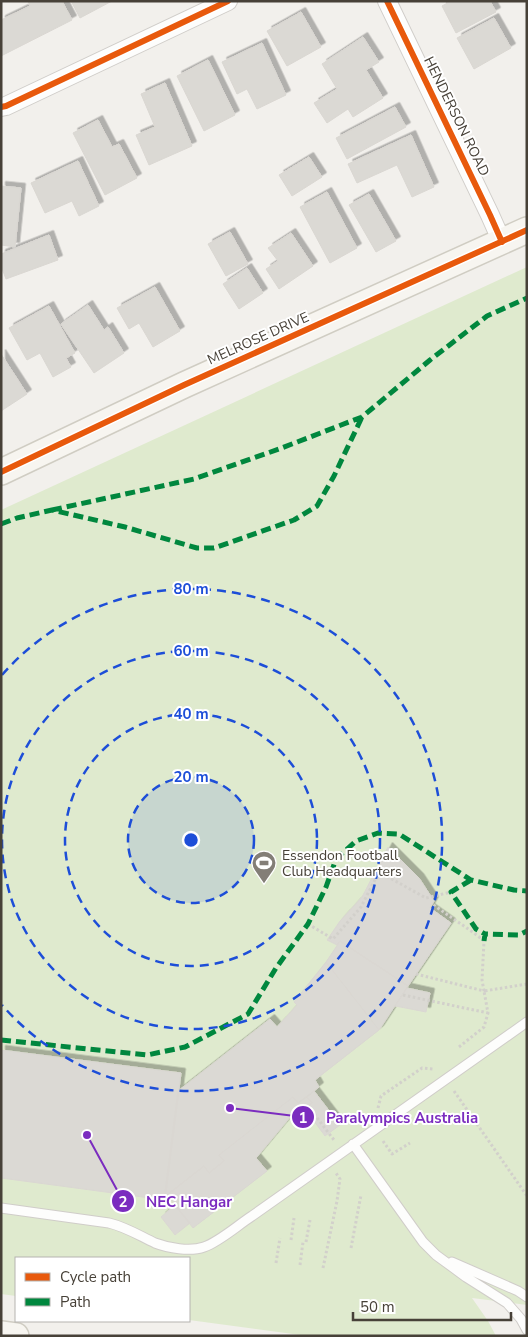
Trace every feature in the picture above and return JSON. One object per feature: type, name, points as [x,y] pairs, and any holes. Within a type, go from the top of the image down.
[{"type":"street","points":[[1,107],[228,1]]},
{"type":"street","name":"HENDERSON ROAD","points":[[387,1],[502,242]]},
{"type":"street","name":"MELROSE DRIVE","points":[[1,472],[184,385],[527,230]]},
{"type":"street","points":[[1,1334],[16,1336]]},
{"type":"lane","points":[[1,1208],[109,1223],[121,1226],[158,1244],[172,1248],[203,1248],[527,1022]]},
{"type":"lane","points":[[353,1144],[423,1242],[436,1255],[466,1277],[507,1303],[521,1319],[527,1330]]},
{"type":"lane","points":[[436,1255],[518,1291],[527,1297]]},
{"type":"path","points":[[308,924],[333,939],[361,907],[379,872],[426,898],[451,892]]},
{"type":"path","points":[[432,904],[484,941],[482,980],[488,1013],[484,1027],[459,1047]]},
{"type":"path","points":[[416,974],[484,991],[527,984]]},
{"type":"path","points":[[403,995],[488,1013]]},
{"type":"path","points":[[372,1113],[378,1109],[381,1096],[422,1068],[432,1070],[436,1067],[527,1196]]},
{"type":"path","points":[[308,1106],[334,1140],[327,1145]]},
{"type":"path","points":[[323,1268],[339,1185]]},
{"type":"path","points":[[351,1248],[361,1195]]},
{"type":"path","points":[[291,1240],[294,1218]]},
{"type":"path","points":[[300,1265],[310,1220]]},
{"type":"path","points":[[276,1262],[280,1238]]},
{"type":"green space","name":"Essendon Football Club Headquarters","points":[[527,267],[527,1305],[472,1298],[496,1336],[308,1336],[190,1320],[190,1257],[15,1257],[15,1296],[1,1294],[1,510]]},
{"type":"building","points":[[28,1],[62,1],[72,20],[1,56],[1,20],[30,6]]},
{"type":"building","points":[[71,1],[112,1],[80,18]]},
{"type":"building","points":[[451,1],[490,1],[496,12],[456,33],[442,6]]},
{"type":"building","points":[[301,12],[321,47],[287,66],[267,31]]},
{"type":"building","points":[[494,18],[511,48],[474,69],[457,38]]},
{"type":"building","points":[[363,37],[379,62],[366,70],[383,98],[353,117],[348,109],[327,123],[314,103],[337,89],[322,64]]},
{"type":"building","points":[[262,43],[286,95],[257,109],[247,89],[237,94],[222,62]]},
{"type":"building","points":[[208,60],[235,115],[204,131],[177,76]]},
{"type":"building","points":[[165,83],[192,146],[149,165],[136,135],[155,127],[141,94]]},
{"type":"building","points":[[395,107],[406,127],[347,159],[336,138]]},
{"type":"building","points":[[98,120],[112,147],[119,144],[137,178],[105,195],[73,133]]},
{"type":"building","points":[[411,135],[434,187],[412,197],[397,165],[357,183],[348,164]]},
{"type":"building","points":[[309,157],[322,177],[292,196],[279,175]]},
{"type":"building","points":[[78,161],[99,206],[79,216],[72,201],[45,213],[31,183]]},
{"type":"building","points":[[1,186],[21,188],[15,247],[1,245]]},
{"type":"building","points":[[327,192],[357,248],[330,263],[300,207]]},
{"type":"building","points":[[369,194],[396,241],[376,252],[349,205]]},
{"type":"building","points":[[230,232],[248,264],[226,276],[208,244]]},
{"type":"building","points":[[291,233],[313,266],[279,289],[266,269],[278,261],[268,248]]},
{"type":"building","points":[[49,235],[58,260],[6,279],[1,266],[1,254]]},
{"type":"building","points":[[247,268],[263,293],[239,309],[223,284]]},
{"type":"building","points":[[155,287],[180,331],[153,347],[139,323],[129,329],[117,308]]},
{"type":"building","points":[[88,305],[104,330],[108,327],[124,353],[94,373],[61,324]]},
{"type":"building","points":[[49,306],[75,353],[66,358],[71,367],[53,377],[40,353],[27,360],[9,328]]},
{"type":"building","points":[[1,354],[27,394],[1,411]]},
{"type":"building","points":[[388,847],[419,878],[434,901],[430,908],[451,923],[408,986],[340,941],[337,945],[327,940],[340,921],[362,897]]},
{"type":"building","points":[[340,941],[408,986],[379,1030],[326,962]]},
{"type":"building","points":[[326,962],[379,1030],[315,1080],[319,1087],[314,1091],[298,1103],[293,1097],[219,1155],[224,1161],[209,1173],[204,1166],[167,1195],[165,1193],[178,1091],[270,1019],[277,1027],[297,1005],[294,1002]]},
{"type":"building","points":[[407,988],[430,993],[426,1012],[395,1006]]},
{"type":"building","points":[[1,1050],[181,1073],[165,1200],[1,1178]]},
{"type":"building","points":[[314,1091],[340,1125],[325,1136],[305,1109],[312,1103],[307,1097]]},
{"type":"building","points":[[293,1097],[298,1103],[307,1097],[312,1103],[305,1109],[301,1104],[256,1158],[267,1171],[193,1228],[167,1195],[204,1166],[209,1173],[224,1161],[219,1155]]},
{"type":"building","points":[[175,1205],[190,1223],[175,1235],[161,1217]]},
{"type":"marked path","points":[[52,510],[194,479],[362,417],[430,360],[487,316],[527,298]]},
{"type":"marked path","points":[[1,524],[17,518],[52,510],[125,527],[197,548],[214,548],[294,520],[317,506],[334,476],[362,417]]},
{"type":"marked path","points":[[1,1040],[147,1055],[185,1047],[248,1014],[276,968],[308,924],[326,887],[336,859],[356,841],[378,833],[399,834],[471,880],[514,890],[527,891]]},
{"type":"marked path","points":[[471,880],[451,892],[476,929],[485,934]]},
{"type":"marked path","points":[[484,941],[485,934],[519,935],[527,931]]},
{"type":"cycle path","points":[[1,107],[228,1]]},
{"type":"cycle path","points":[[387,1],[502,242]]},
{"type":"cycle path","points":[[1,472],[184,385],[527,230]]},
{"type":"place","name":"Essendon Football Club Headquarters","points":[[264,884]]},
{"type":"place","name":"Paralympics Australia","points":[[230,1108]]},
{"type":"place","name":"NEC Hangar","points":[[87,1135]]}]
